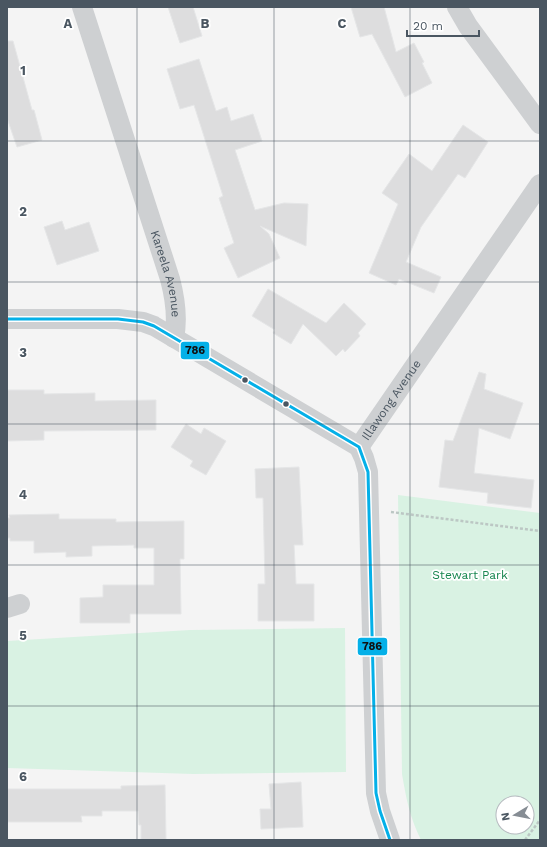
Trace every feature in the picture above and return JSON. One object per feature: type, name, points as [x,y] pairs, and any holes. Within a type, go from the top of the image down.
[{"type":"street","name":"Kareela Avenue","points":[[82,7],[170,279],[177,326],[174,338]]},
{"type":"street","points":[[457,7],[468,26],[540,124]]},
{"type":"street","name":"Illawong Avenue","points":[[390,840],[380,811],[376,787],[368,472],[359,447],[540,184]]},
{"type":"street","points":[[7,319],[118,318],[154,326],[359,447]]},
{"type":"path","points":[[368,509],[540,531]]},
{"type":"path","points":[[525,840],[540,820]]},
{"type":"green space","name":"Stewart Park","points":[[398,495],[540,513],[540,840],[421,840],[414,824],[402,774]]},
{"type":"green space","points":[[345,628],[346,772],[193,774],[7,768],[7,641],[190,630]]},
{"type":"building","points":[[168,7],[193,7],[202,36],[180,43]]},
{"type":"building","points":[[351,7],[384,7],[396,52],[414,43],[424,62],[422,63],[432,83],[405,97],[372,34],[360,37]]},
{"type":"building","points":[[7,41],[13,41],[42,140],[17,147],[7,118]]},
{"type":"building","points":[[199,59],[216,111],[227,107],[231,121],[253,114],[262,141],[235,150],[255,210],[284,203],[308,204],[306,246],[260,226],[269,234],[280,258],[238,278],[224,248],[234,243],[219,198],[223,196],[194,105],[180,109],[167,69]]},
{"type":"building","points":[[463,125],[488,142],[465,178],[458,174],[421,227],[406,262],[441,277],[434,293],[399,279],[396,285],[369,273],[398,204],[382,193],[409,154],[432,171]]},
{"type":"building","points":[[62,221],[65,230],[89,222],[99,251],[57,265],[44,227]]},
{"type":"building","points":[[268,289],[326,323],[344,303],[366,324],[358,333],[360,336],[345,352],[343,349],[336,356],[303,324],[291,344],[273,333],[275,330],[252,316]]},
{"type":"building","points":[[479,372],[486,374],[484,389],[523,403],[510,439],[479,428],[474,473],[534,480],[531,508],[487,503],[488,493],[439,487],[445,440],[453,441]]},
{"type":"building","points":[[7,390],[44,390],[44,394],[95,393],[95,401],[156,400],[156,430],[44,431],[44,440],[7,441]]},
{"type":"building","points":[[186,424],[201,434],[204,428],[226,441],[206,475],[190,466],[193,461],[171,447]]},
{"type":"building","points":[[299,467],[303,545],[294,545],[296,584],[314,584],[314,621],[258,621],[258,584],[265,584],[263,498],[256,498],[255,469]]},
{"type":"building","points":[[59,514],[59,519],[116,519],[116,522],[184,521],[184,559],[180,559],[181,614],[130,614],[130,623],[80,623],[80,598],[103,597],[103,585],[154,585],[154,548],[134,548],[134,545],[92,546],[92,556],[66,557],[66,552],[34,553],[34,541],[10,541],[10,538],[7,538],[7,518],[10,518],[9,515]]},
{"type":"building","points":[[301,782],[303,827],[261,829],[260,809],[271,809],[269,784]]},
{"type":"building","points":[[165,785],[166,840],[141,840],[141,825],[139,825],[138,811],[102,811],[102,816],[81,816],[82,822],[7,822],[7,789],[121,789],[121,786]]},
{"type":"transit line","name":"786","points":[[7,319],[118,319],[143,322],[154,326],[359,447],[368,472],[376,793],[380,811],[390,840]]}]
